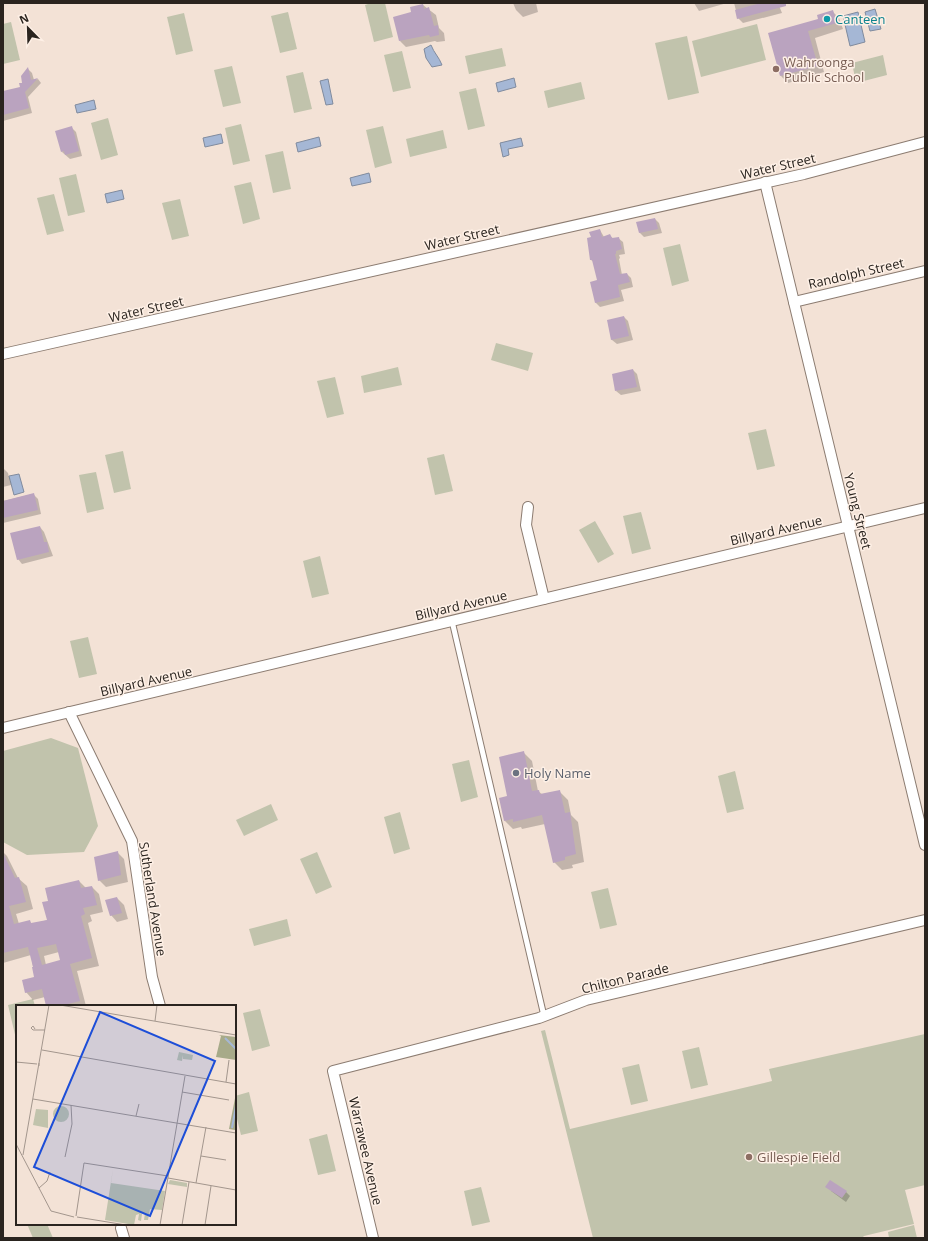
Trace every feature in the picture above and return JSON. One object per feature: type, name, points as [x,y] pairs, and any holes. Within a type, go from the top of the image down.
[{"type":"street","name":"Water Street","points":[[3,354],[765,182],[925,142]]},
{"type":"street","name":"Young Street","points":[[765,182],[925,845]]},
{"type":"street","name":"Randolph Street","points":[[794,302],[925,271]]},
{"type":"street","points":[[528,507],[526,525],[544,599]]},
{"type":"street","name":"Billyard Avenue","points":[[3,728],[925,508]]},
{"type":"street","name":"Sutherland Avenue","points":[[69,712],[132,841],[152,977],[160,1005]]},
{"type":"street","name":"Chilton Parade","points":[[333,1071],[544,1016],[586,1000],[925,920]]},
{"type":"street","name":"Warrawee Avenue","points":[[333,1071],[373,1238]]},
{"type":"street","points":[[121,1228],[124,1238]]},
{"type":"lane","points":[[452,621],[544,1016]]},
{"type":"green space","points":[[371,3],[385,3],[393,37],[374,42],[365,5]]},
{"type":"green space","points":[[288,12],[297,49],[280,53],[271,16]]},
{"type":"green space","points":[[184,13],[193,51],[176,55],[167,17]]},
{"type":"green space","points":[[11,22],[20,60],[3,64],[3,24]]},
{"type":"green space","points":[[757,24],[766,60],[701,77],[692,41]]},
{"type":"green space","points":[[687,36],[699,93],[668,100],[655,43]]},
{"type":"green space","points":[[502,48],[506,66],[469,74],[465,56]]},
{"type":"green space","points":[[402,51],[411,88],[393,92],[384,55]]},
{"type":"green space","points":[[883,55],[887,75],[856,83],[852,63]]},
{"type":"green space","points":[[232,66],[241,103],[223,107],[214,70]]},
{"type":"green space","points":[[303,72],[312,109],[294,113],[286,76]]},
{"type":"green space","points":[[581,82],[585,99],[548,108],[544,91]]},
{"type":"green space","points":[[476,88],[485,126],[468,130],[459,92]]},
{"type":"green space","points":[[108,118],[118,155],[101,160],[91,123]]},
{"type":"green space","points":[[241,124],[250,161],[233,165],[225,128]]},
{"type":"green space","points":[[383,126],[392,163],[375,168],[366,130]]},
{"type":"green space","points":[[443,130],[447,148],[410,157],[406,139]]},
{"type":"green space","points":[[283,151],[291,189],[273,193],[265,155]]},
{"type":"green space","points":[[76,174],[85,212],[68,216],[59,178]]},
{"type":"green space","points":[[251,182],[260,219],[243,224],[234,186]]},
{"type":"green space","points":[[54,194],[64,231],[47,235],[37,198]]},
{"type":"green space","points":[[180,199],[189,236],[172,240],[162,203]]},
{"type":"green space","points":[[680,244],[689,281],[672,286],[663,248]]},
{"type":"green space","points":[[496,343],[533,353],[528,371],[491,360]]},
{"type":"green space","points":[[398,367],[402,385],[364,393],[361,376]]},
{"type":"green space","points":[[335,377],[344,414],[327,418],[317,381]]},
{"type":"green space","points":[[766,429],[775,466],[757,470],[748,433]]},
{"type":"green space","points":[[123,451],[131,489],[114,493],[105,455]]},
{"type":"green space","points":[[444,454],[453,491],[435,495],[427,458]]},
{"type":"green space","points":[[96,472],[104,509],[87,513],[79,475]]},
{"type":"green space","points":[[641,512],[651,549],[632,554],[623,516]]},
{"type":"green space","points":[[595,521],[614,554],[598,563],[579,530]]},
{"type":"green space","points":[[320,556],[329,594],[312,598],[303,561]]},
{"type":"green space","points":[[88,637],[97,674],[79,678],[70,641]]},
{"type":"green space","points":[[51,738],[78,748],[98,826],[84,852],[27,855],[3,842],[3,751]]},
{"type":"green space","points":[[469,760],[478,797],[461,802],[452,764]]},
{"type":"green space","points":[[735,771],[744,809],[727,813],[718,776]]},
{"type":"green space","points":[[271,804],[278,820],[244,836],[236,820]]},
{"type":"green space","points":[[400,812],[410,849],[394,854],[384,817]]},
{"type":"green space","points":[[317,852],[332,887],[316,894],[300,859]]},
{"type":"green space","points":[[608,888],[617,925],[600,929],[591,892]]},
{"type":"green space","points":[[287,919],[291,936],[254,946],[249,929]]},
{"type":"green space","points":[[33,999],[35,1005],[16,1005],[16,1039],[8,1005]]},
{"type":"green space","points":[[260,1009],[270,1046],[252,1051],[243,1013]]},
{"type":"green space","name":"Gillespie Field","points":[[545,1030],[570,1129],[772,1081],[769,1069],[925,1034],[925,1185],[905,1190],[914,1224],[864,1236],[862,1238],[593,1238],[541,1031]]},
{"type":"green space","points":[[699,1047],[708,1085],[691,1089],[682,1051]]},
{"type":"green space","points":[[639,1064],[648,1101],[631,1105],[622,1068]]},
{"type":"green space","points":[[249,1092],[258,1131],[241,1135],[236,1115],[236,1096]]},
{"type":"green space","points":[[327,1134],[336,1171],[318,1175],[309,1139]]},
{"type":"green space","points":[[481,1187],[490,1222],[472,1226],[464,1191]]},
{"type":"green space","points":[[27,1225],[47,1225],[53,1238],[33,1238]]},
{"type":"green space","points":[[914,1225],[917,1238],[889,1238],[888,1232]]},
{"type":"water","points":[[875,9],[881,29],[870,31],[865,12]]},
{"type":"water","points":[[858,12],[865,42],[850,46],[843,16]]},
{"type":"water","points":[[431,45],[442,65],[432,67],[426,58],[424,49]]},
{"type":"water","points":[[514,78],[516,87],[498,92],[496,83]]},
{"type":"water","points":[[328,79],[333,104],[326,105],[320,81]]},
{"type":"water","points":[[94,100],[96,109],[77,113],[75,105]]},
{"type":"water","points":[[221,134],[223,143],[205,147],[203,138]]},
{"type":"water","points":[[319,137],[321,146],[298,152],[296,143]]},
{"type":"water","points":[[521,138],[523,146],[508,149],[509,155],[503,157],[500,143]]},
{"type":"water","points":[[369,173],[371,182],[352,186],[350,178]]},
{"type":"water","points":[[122,190],[124,199],[107,203],[105,194]]},
{"type":"water","points":[[19,474],[24,492],[14,495],[9,476]]},
{"type":"building","points":[[761,3],[786,3],[786,6],[737,19],[735,10]]},
{"type":"building","points":[[423,4],[424,9],[429,7],[434,26],[438,25],[439,35],[430,37],[429,35],[399,41],[393,17],[411,12],[410,7]]},
{"type":"building","points":[[833,10],[837,23],[808,31],[818,66],[780,76],[768,33],[818,19],[817,15]]},
{"type":"building","points":[[28,67],[31,80],[38,78],[25,92],[29,108],[3,115],[3,91],[20,87],[19,83],[22,83],[21,76]]},
{"type":"building","points":[[72,126],[79,151],[65,155],[64,151],[61,152],[55,131]]},
{"type":"building","points":[[655,218],[658,229],[639,233],[636,222]]},
{"type":"building","points":[[600,229],[602,237],[610,234],[612,238],[619,237],[622,249],[616,251],[615,254],[620,274],[627,273],[630,282],[618,285],[620,297],[595,303],[590,282],[597,280],[592,260],[590,260],[587,238],[591,237],[589,232]]},
{"type":"building","points":[[624,316],[629,336],[611,340],[607,320]]},
{"type":"building","points":[[633,369],[637,387],[615,391],[612,374]]},
{"type":"building","points":[[34,493],[38,510],[3,518],[3,501]]},
{"type":"building","points":[[40,526],[44,542],[47,542],[49,552],[17,560],[10,533]]},
{"type":"building","points":[[524,751],[532,791],[539,790],[540,794],[560,790],[565,813],[570,812],[576,854],[565,857],[565,860],[553,863],[542,815],[513,822],[513,819],[504,821],[499,798],[507,796],[499,757]]},
{"type":"building","points":[[118,851],[121,875],[98,881],[94,857]]},
{"type":"building","points":[[3,853],[15,878],[19,877],[26,902],[9,906],[14,924],[30,920],[31,923],[47,920],[42,902],[48,901],[45,888],[79,880],[81,888],[92,886],[97,905],[83,908],[85,914],[81,916],[92,958],[70,964],[80,1001],[64,1005],[46,1005],[42,989],[25,993],[22,980],[34,977],[28,947],[3,953]],"holes":[[[56,944],[60,960],[42,965],[37,948]]]},
{"type":"building","points":[[117,897],[122,913],[110,916],[105,900]]},
{"type":"building","points":[[830,1180],[847,1191],[842,1198],[825,1187]]},
{"type":"place","name":"Canteen","points":[[827,19]]},
{"type":"place","name":"Wahroonga Public School","points":[[776,69]]},
{"type":"place","name":"Holy Name","points":[[516,773]]},
{"type":"place","name":"Gillespie Field","points":[[749,1157]]}]
